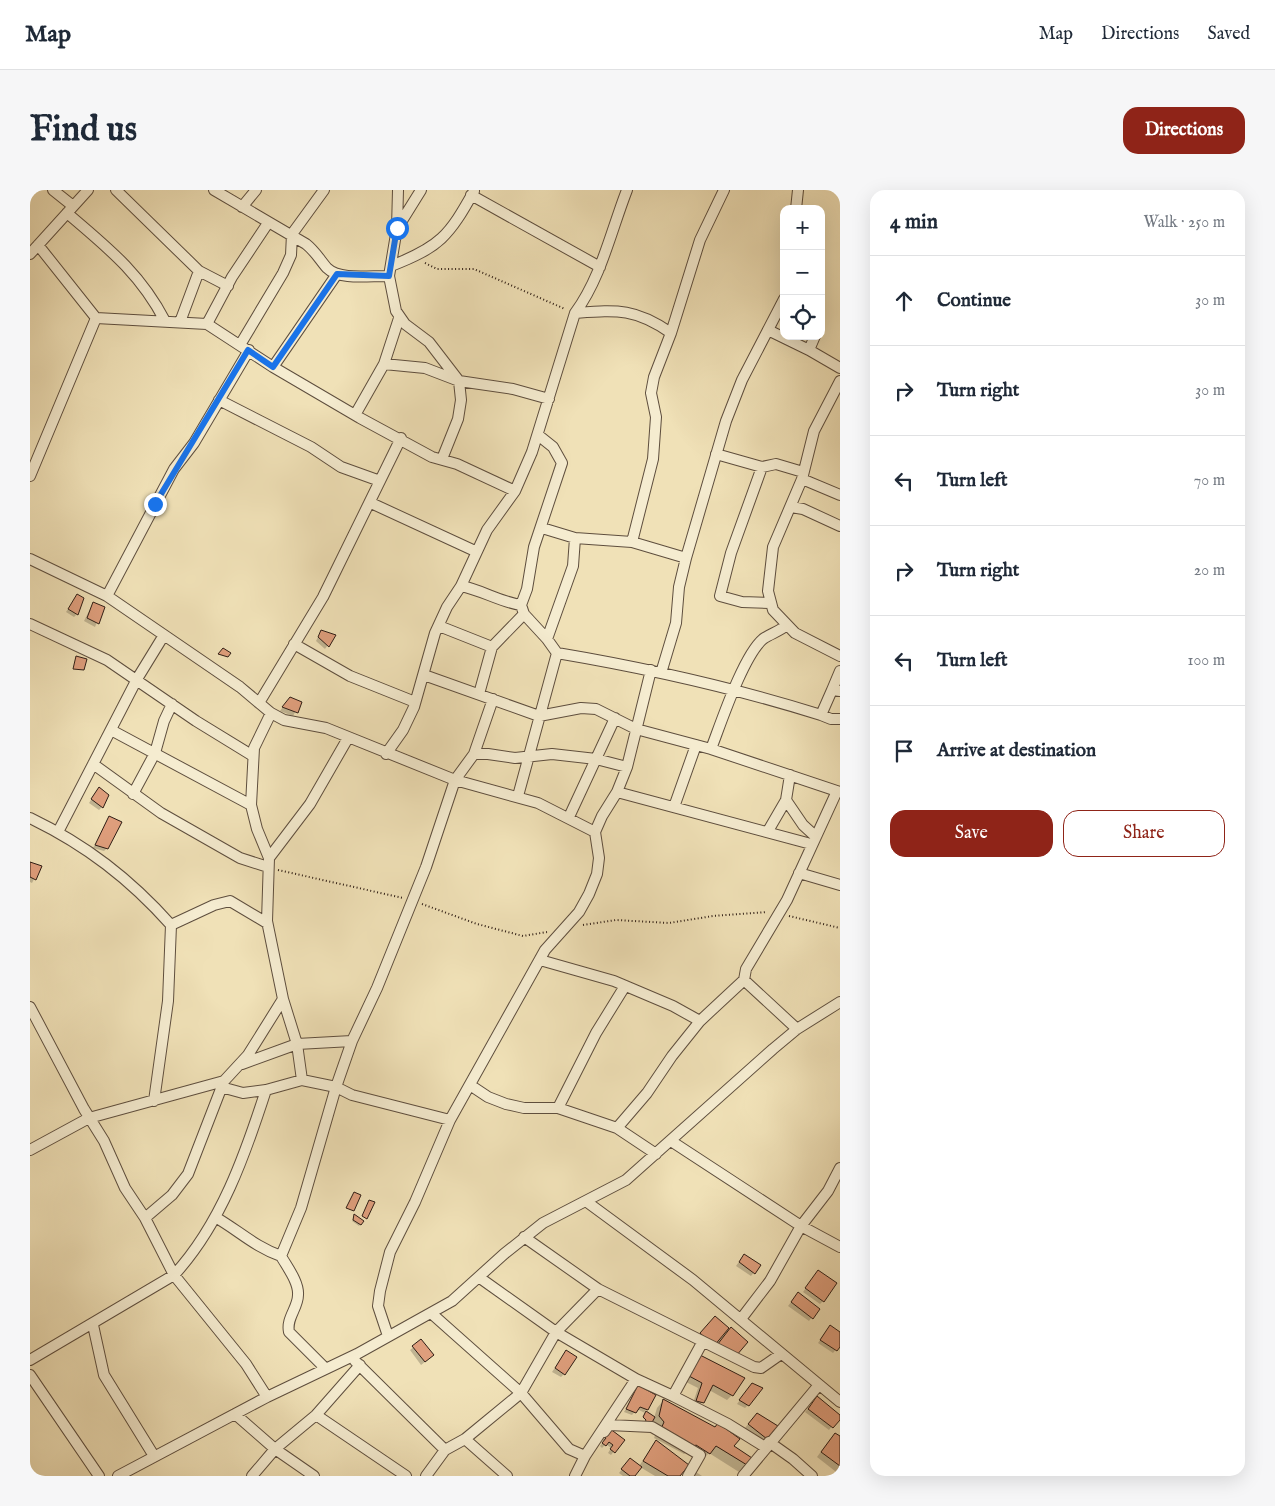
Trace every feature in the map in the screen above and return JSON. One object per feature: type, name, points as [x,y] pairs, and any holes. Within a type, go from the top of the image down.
[{"type":"street","points":[[53,190],[70,210],[126,265],[151,295],[165,322]]},
{"type":"street","points":[[30,254],[88,190]]},
{"type":"street","points":[[116,190],[199,271],[228,286]]},
{"type":"street","points":[[214,190],[268,223],[292,234],[316,252],[329,270],[337,274],[390,271],[414,257],[443,239],[459,219],[473,193],[600,267]]},
{"type":"street","points":[[242,207],[256,190]]},
{"type":"street","points":[[107,596],[160,495],[219,400],[244,347],[284,273],[290,255],[292,234],[324,190]]},
{"type":"street","points":[[398,190],[397,228],[390,271],[393,301],[399,318],[429,342],[459,381],[461,400],[458,420],[442,459]]},
{"type":"street","points":[[397,228],[421,190]]},
{"type":"street","points":[[386,754],[403,730],[415,702],[435,633],[447,607],[461,586],[487,530],[515,491],[538,435],[575,313],[587,296],[600,267],[627,190]]},
{"type":"street","points":[[632,542],[653,459],[656,417],[651,393],[654,377],[671,333],[700,240],[724,190]]},
{"type":"street","points":[[796,192],[796,205]]},
{"type":"street","points":[[207,324],[228,286],[268,223]]},
{"type":"street","points":[[38,245],[96,318],[207,324],[273,367],[432,457],[457,464],[515,491]]},
{"type":"street","points":[[180,322],[199,271]]},
{"type":"street","points":[[273,367],[337,274]]},
{"type":"street","points":[[388,1336],[378,1306],[390,1252],[415,1202],[450,1120],[540,960],[562,929],[579,912],[597,874],[599,858],[595,832],[602,816],[617,792],[627,768],[636,729],[656,672],[676,624],[679,587],[716,454],[739,386],[780,307]]},
{"type":"street","points":[[575,313],[604,311],[639,314],[652,319],[671,333]]},
{"type":"street","points":[[30,476],[96,318]]},
{"type":"street","points":[[355,415],[384,364],[399,318]]},
{"type":"street","points":[[768,330],[840,368]]},
{"type":"street","points":[[809,350],[813,340]]},
{"type":"street","points":[[384,364],[425,368],[459,381],[513,390],[549,399]]},
{"type":"street","points":[[840,381],[814,431],[791,507],[772,547],[768,591],[770,602],[787,625],[811,643],[840,656]]},
{"type":"street","points":[[219,400],[311,447],[341,467],[380,480]]},
{"type":"street","points":[[479,694],[492,648],[523,610],[534,548],[562,464],[560,456],[553,447],[538,435]]},
{"type":"street","points":[[259,703],[323,597],[371,503],[401,438]]},
{"type":"street","points":[[716,454],[762,467],[776,464],[840,495]]},
{"type":"street","points":[[762,467],[731,553],[720,596],[742,602],[770,602]]},
{"type":"street","points":[[371,503],[476,551]]},
{"type":"street","points":[[791,507],[803,509],[840,526]]},
{"type":"street","points":[[542,528],[575,538],[632,542],[686,558]]},
{"type":"street","points":[[548,639],[573,566],[575,538]]},
{"type":"street","points":[[30,559],[107,596],[240,687],[271,713],[284,720],[326,728],[386,754],[454,780],[538,803],[595,832]]},
{"type":"street","points":[[461,586],[476,589],[523,610],[548,639],[557,653],[656,672],[770,699],[830,719],[840,719]]},
{"type":"street","points":[[30,624],[107,660],[253,756]]},
{"type":"street","points":[[711,749],[733,691],[762,640],[787,625]]},
{"type":"street","points":[[439,626],[492,648]]},
{"type":"street","points":[[58,832],[137,679],[164,636]]},
{"type":"street","points":[[294,644],[350,676],[415,702]]},
{"type":"street","points":[[518,796],[557,653]]},
{"type":"street","points":[[146,666],[149,687]]},
{"type":"street","points":[[821,715],[836,690],[840,671]]},
{"type":"street","points":[[424,675],[539,716],[581,708],[596,709],[636,729],[711,749],[838,792],[779,913],[746,969],[744,980],[700,1021],[672,1056],[647,1093],[616,1128]]},
{"type":"street","points":[[281,1256],[306,1194],[336,1087],[352,1041],[377,988],[413,900],[454,780],[474,754],[493,699]]},
{"type":"street","points":[[133,794],[156,753],[164,720],[172,704]]},
{"type":"street","points":[[271,713],[254,748],[251,805],[268,863],[267,923],[283,1000],[297,1044],[302,1080]]},
{"type":"street","points":[[568,817],[615,718]]},
{"type":"street","points":[[111,730],[156,753],[210,785],[251,805]]},
{"type":"street","points":[[268,863],[310,804],[348,738]]},
{"type":"street","points":[[674,807],[696,745]]},
{"type":"street","points":[[474,754],[515,758],[552,754],[596,759],[627,768]]},
{"type":"street","points":[[93,764],[161,813],[240,858],[268,863]]},
{"type":"street","points":[[768,831],[786,800],[790,776]]},
{"type":"street","points":[[617,792],[768,831],[813,840]]},
{"type":"street","points":[[786,800],[813,840]]},
{"type":"street","points":[[30,818],[90,851],[143,894],[171,925],[168,1001],[154,1101]]},
{"type":"street","points":[[799,873],[840,885]]},
{"type":"street","points":[[171,925],[214,905],[230,901],[267,923]]},
{"type":"street","points":[[540,960],[580,970],[625,986],[673,1006],[700,1021]]},
{"type":"street","points":[[744,980],[797,1029]]},
{"type":"street","points":[[558,1108],[596,1033],[625,986]]},
{"type":"street","points":[[145,1218],[172,1195],[188,1174],[222,1084],[248,1056],[283,1000]]},
{"type":"street","points":[[118,1476],[267,1397],[351,1357],[452,1301],[524,1237],[543,1223],[587,1202],[626,1180],[797,1029],[840,1002]]},
{"type":"street","points":[[30,1007],[89,1118],[104,1140],[125,1188],[145,1218],[174,1275],[246,1364],[267,1397]]},
{"type":"street","points":[[240,1064],[297,1044],[352,1041]]},
{"type":"street","points":[[30,1150],[89,1118],[222,1084],[244,1093],[266,1090],[302,1080],[336,1087],[352,1095],[450,1120]]},
{"type":"street","points":[[470,1085],[488,1097],[506,1104],[524,1108],[558,1108],[616,1128],[656,1154]]},
{"type":"street","points":[[30,1360],[174,1275],[190,1258],[215,1216],[250,1141],[266,1090]]},
{"type":"street","points":[[671,1141],[801,1226],[840,1247]]},
{"type":"street","points":[[741,1319],[770,1281],[801,1226],[828,1191],[840,1168]]},
{"type":"street","points":[[587,1202],[693,1280],[818,1386],[840,1402]]},
{"type":"street","points":[[215,1216],[254,1244],[281,1256],[298,1290],[298,1301],[289,1321],[289,1332],[325,1368]]},
{"type":"street","points":[[524,1237],[598,1289],[754,1368],[761,1368],[781,1354]]},
{"type":"street","points":[[480,1278],[556,1332],[636,1379],[793,1458],[812,1476]]},
{"type":"street","points":[[426,1476],[445,1450],[465,1439],[521,1393],[556,1332],[598,1289]]},
{"type":"street","points":[[431,1313],[521,1393],[569,1449],[578,1455],[585,1456]]},
{"type":"street","points":[[93,1324],[104,1375],[154,1456]]},
{"type":"street","points":[[673,1396],[702,1343]]},
{"type":"street","points":[[351,1357],[445,1450]]},
{"type":"street","points":[[252,1476],[275,1449],[316,1415],[360,1365]]},
{"type":"street","points":[[30,1375],[99,1476]]},
{"type":"street","points":[[575,1476],[585,1456],[636,1379]]},
{"type":"street","points":[[743,1476],[818,1386]]},
{"type":"street","points":[[234,1414],[275,1449],[314,1476]]},
{"type":"street","points":[[316,1415],[406,1476]]},
{"type":"street","points":[[585,1456],[609,1425],[652,1427],[700,1456],[688,1476]]},
{"type":"street","points":[[465,1439],[508,1476]]},
{"type":"path","points":[[414,257],[436,269],[474,269],[575,313]]},
{"type":"path","points":[[268,863],[413,900],[477,924],[523,936],[616,920],[669,923],[759,911],[779,913],[840,928]]},
{"type":"building","points":[[77,594],[84,598],[78,615],[68,609]]},
{"type":"building","points":[[93,602],[105,607],[99,624],[87,618]]},
{"type":"building","points":[[321,630],[336,635],[329,647],[318,637]]},
{"type":"building","points":[[223,648],[231,653],[228,657],[218,654]]},
{"type":"building","points":[[76,656],[87,659],[84,670],[73,669]]},
{"type":"building","points":[[290,697],[302,702],[298,713],[282,707]]},
{"type":"building","points":[[99,787],[109,795],[103,808],[91,799]]},
{"type":"building","points":[[109,816],[122,822],[108,849],[95,845]]},
{"type":"building","points":[[30,862],[42,866],[36,880],[30,877]]},
{"type":"building","points":[[354,1192],[361,1195],[354,1211],[346,1208]]},
{"type":"building","points":[[369,1200],[375,1202],[367,1219],[362,1216]]},
{"type":"building","points":[[354,1214],[364,1221],[361,1225],[353,1220]]},
{"type":"building","points":[[744,1254],[761,1265],[755,1274],[739,1262]]},
{"type":"building","points":[[818,1270],[837,1283],[824,1302],[805,1288]]},
{"type":"building","points":[[798,1292],[820,1309],[813,1319],[791,1302]]},
{"type":"building","points":[[715,1316],[729,1328],[714,1346],[700,1333]]},
{"type":"building","points":[[830,1325],[840,1332],[840,1347],[837,1351],[820,1340]]},
{"type":"building","points":[[731,1327],[748,1342],[736,1356],[714,1349]]},
{"type":"building","points":[[421,1339],[434,1355],[425,1362],[412,1346]]},
{"type":"building","points":[[566,1350],[577,1357],[565,1375],[555,1368]]},
{"type":"building","points":[[700,1355],[745,1378],[733,1396],[713,1385],[704,1403],[696,1401],[702,1383],[689,1376]]},
{"type":"building","points":[[752,1383],[763,1388],[749,1406],[739,1400]]},
{"type":"building","points":[[638,1385],[656,1395],[648,1410],[640,1407],[636,1413],[626,1409]]},
{"type":"building","points":[[817,1396],[840,1415],[840,1420],[833,1428],[808,1409]]},
{"type":"building","points":[[663,1399],[715,1427],[718,1423],[740,1439],[734,1446],[752,1458],[747,1465],[716,1446],[710,1454],[696,1445],[691,1448],[660,1431],[664,1422],[659,1416]]},
{"type":"building","points":[[646,1411],[655,1417],[650,1426],[644,1424],[646,1420],[643,1417]]},
{"type":"building","points":[[757,1413],[778,1426],[767,1439],[748,1424]]},
{"type":"building","points":[[609,1428],[625,1440],[615,1453],[610,1449],[613,1445],[609,1442],[606,1446],[602,1443],[606,1438],[603,1435]]},
{"type":"building","points":[[835,1433],[840,1436],[840,1466],[821,1452]]},
{"type":"building","points":[[656,1440],[689,1465],[680,1476],[668,1476],[643,1461]]},
{"type":"building","points":[[630,1458],[642,1467],[635,1476],[630,1476],[621,1469]]},
{"type":"route","points":[[155,504],[174,470],[194,443],[248,350],[273,367],[337,274],[389,276],[397,228]]}]
